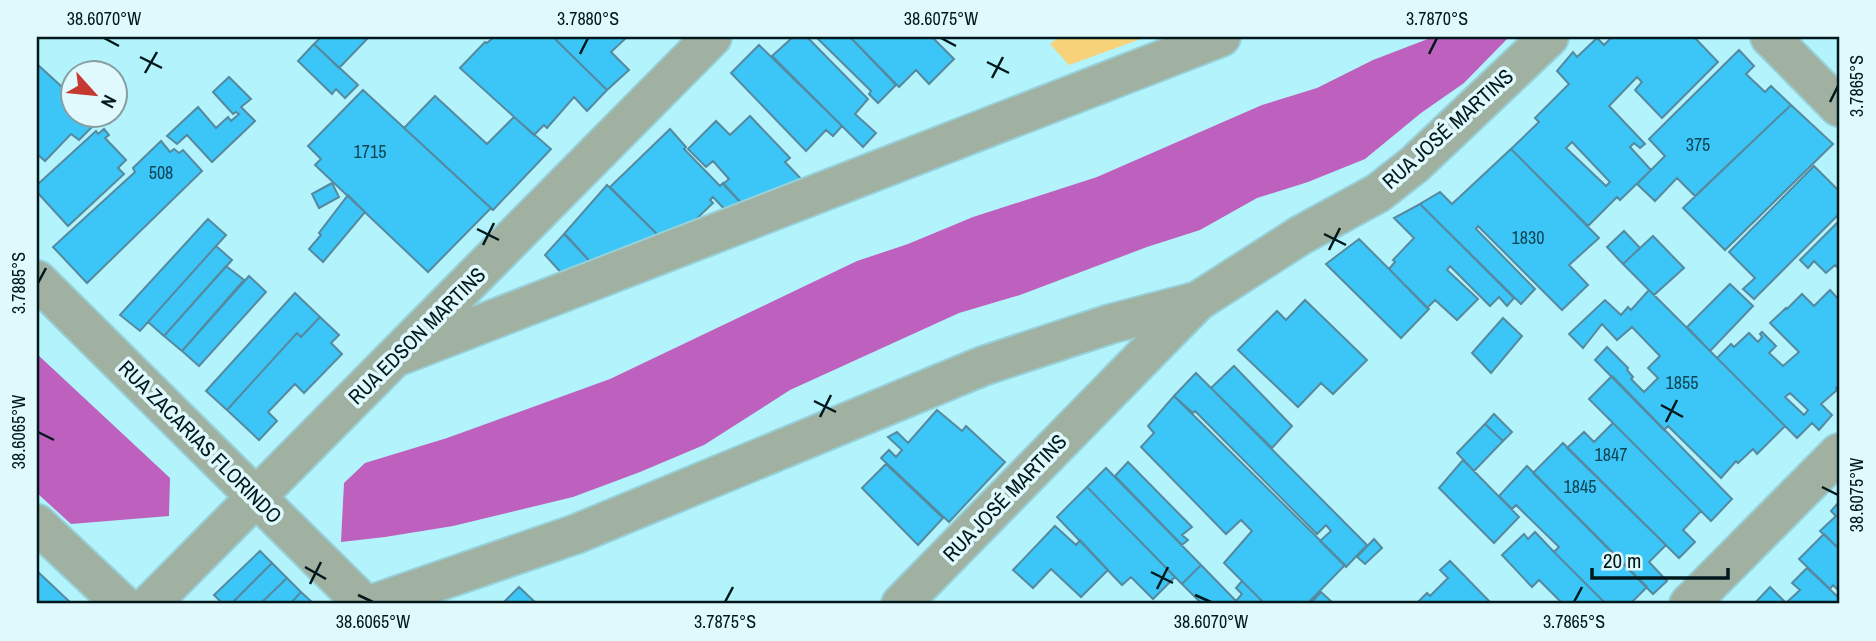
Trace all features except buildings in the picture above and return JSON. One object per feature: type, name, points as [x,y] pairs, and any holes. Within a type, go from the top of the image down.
[{"type":"street","name":"RUA EDSON MARTINS","points":[[150,604],[712,37]]},
{"type":"street","points":[[396,357],[1220,37]]},
{"type":"street","name":"RUA JOSÉ MARTINS","points":[[901,604],[1198,301],[1301,235],[1378,193],[1415,164],[1549,37]]},
{"type":"street","points":[[1770,37],[1839,107]]},
{"type":"street","name":"RUA ZACARIAS FLORINDO","points":[[37,280],[364,604]]},
{"type":"street","name":"RUA JOSÉ MARTINS","points":[[373,604],[576,534],[983,366],[1110,324],[1198,301]]},
{"type":"street","points":[[1689,604],[1839,453]]},
{"type":"street","points":[[37,524],[122,604]]},
{"type":"shaded area","points":[[1059,37],[1146,37],[1069,65],[1050,44]]},
{"type":"shaded area","points":[[1433,37],[1509,37],[1464,83],[1421,113],[1365,159],[1308,182],[1257,198],[1200,230],[1020,295],[959,313],[790,390],[704,445],[640,472],[573,497],[453,526],[341,542],[344,483],[365,463],[447,438],[610,379],[857,261],[908,244],[973,217],[1097,177],[1262,105],[1317,88],[1373,60]]},
{"type":"shaded area","points":[[37,354],[170,478],[169,516],[71,524],[37,493]]}]
